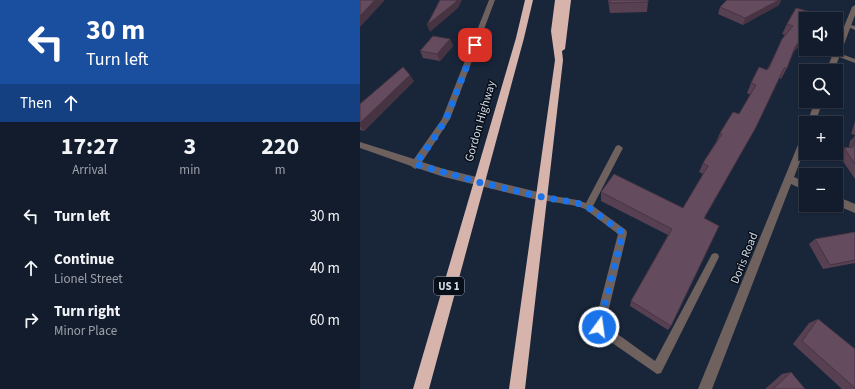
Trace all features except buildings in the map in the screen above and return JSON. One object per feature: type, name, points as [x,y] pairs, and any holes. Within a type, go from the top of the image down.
[{"type":"highway","name":"Gordon Highway","points":[[421,389],[478,182],[520,38],[529,0]]},
{"type":"highway","points":[[559,0],[555,31],[559,60]]},
{"type":"highway","points":[[517,389],[559,60],[564,34],[567,0]]},
{"type":"street","points":[[415,164],[433,140],[446,119],[492,0]]},
{"type":"street","points":[[843,37],[854,11]]},
{"type":"street","points":[[360,145],[415,164],[478,182],[542,197]]},
{"type":"street","name":"Doris Road","points":[[705,389],[799,154]]},
{"type":"street","points":[[790,179],[799,184]]},
{"type":"street","points":[[843,203],[855,209]]},
{"type":"lane","points":[[848,25],[855,28]]},
{"type":"lane","points":[[841,56],[855,62]]},
{"type":"lane","points":[[588,207],[619,148]]},
{"type":"lane","points":[[542,197],[577,203],[588,207],[623,233],[599,327],[656,369],[715,257]]},
{"type":"route","points":[[475,45],[446,119],[433,140],[415,164],[478,182],[542,197],[577,203],[588,207],[623,233],[599,327]]}]
